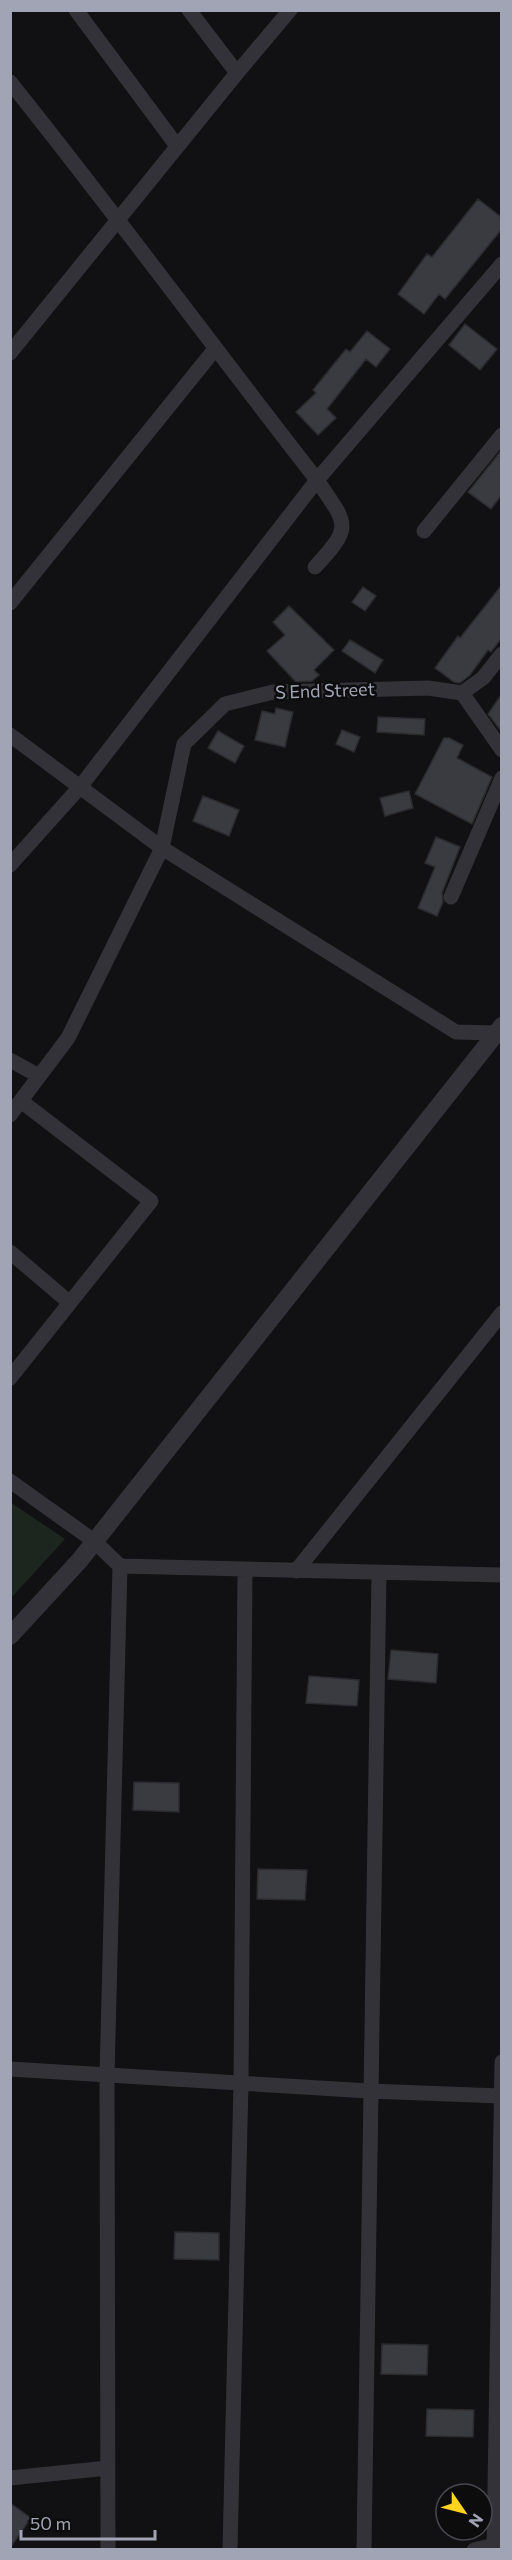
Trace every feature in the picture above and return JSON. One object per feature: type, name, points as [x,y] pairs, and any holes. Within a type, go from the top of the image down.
[{"type":"street","points":[[76,10],[177,146]]},
{"type":"street","points":[[189,10],[237,73]]},
{"type":"street","points":[[10,353],[290,10]]},
{"type":"street","points":[[10,82],[119,219],[215,349],[317,480],[342,518],[343,532],[337,544],[315,567]]},
{"type":"street","points":[[10,865],[81,787],[317,480],[501,264]]},
{"type":"street","points":[[10,603],[215,349]]},
{"type":"street","points":[[424,531],[501,435]]},
{"type":"street","points":[[501,654],[483,678],[462,693],[501,750]]},
{"type":"street","name":"S End Street","points":[[10,1115],[68,1038],[162,848],[184,744],[225,704],[273,692],[428,688],[462,693]]},
{"type":"street","points":[[10,735],[162,848],[456,1032],[499,1030]]},
{"type":"street","points":[[451,897],[501,778]]},
{"type":"street","points":[[10,1636],[80,1560],[499,1030]]},
{"type":"street","points":[[10,1060],[39,1076]]},
{"type":"street","points":[[10,1378],[151,1201],[21,1101]]},
{"type":"street","points":[[10,1252],[70,1303]]},
{"type":"street","points":[[296,1571],[501,1313]]},
{"type":"street","points":[[10,1481],[94,1541],[120,1566],[501,1575]]},
{"type":"street","points":[[108,2550],[107,2075],[120,1566]]},
{"type":"street","points":[[230,2550],[241,2083],[245,1569]]},
{"type":"street","points":[[364,2550],[378,1572]]},
{"type":"street","points":[[474,2550],[496,2546],[501,2062]]},
{"type":"street","points":[[10,2069],[369,2091],[501,2096]]},
{"type":"street","points":[[10,2478],[108,2468]]},
{"type":"shaded area","points":[[10,1502],[65,1539],[11,1598],[10,1598]]},
{"type":"building","points":[[478,199],[501,217],[501,230],[445,299],[439,294],[424,314],[398,294],[427,254],[432,257]]},
{"type":"building","points":[[465,324],[497,349],[480,370],[449,345]]},
{"type":"building","points":[[367,331],[390,349],[376,367],[366,359],[327,409],[336,418],[318,435],[296,412],[316,393],[313,390],[346,349],[350,352]]},
{"type":"building","points":[[501,451],[501,496],[491,509],[468,492]]},
{"type":"building","points":[[501,586],[501,639],[491,652],[488,650],[470,675],[460,683],[454,682],[435,668],[458,636],[460,638]]},
{"type":"building","points":[[363,587],[376,596],[365,611],[352,602]]},
{"type":"building","points":[[289,606],[334,650],[314,670],[319,675],[312,681],[296,682],[267,651],[285,635],[273,622]]},
{"type":"building","points":[[350,640],[383,660],[375,673],[342,651]]},
{"type":"building","points":[[501,695],[501,731],[488,714]]},
{"type":"building","points":[[276,708],[293,712],[285,747],[255,740],[262,711],[275,714]]},
{"type":"building","points":[[378,717],[425,719],[424,735],[377,732]]},
{"type":"building","points":[[342,730],[360,737],[354,752],[336,744]]},
{"type":"building","points":[[218,731],[244,746],[235,763],[208,748]]},
{"type":"building","points":[[444,738],[463,745],[457,758],[492,777],[472,824],[415,794]]},
{"type":"building","points":[[409,791],[413,808],[385,816],[380,798]]},
{"type":"building","points":[[203,796],[239,810],[229,836],[193,821]]},
{"type":"building","points":[[436,837],[460,847],[442,893],[443,902],[437,916],[418,908],[435,867],[425,863]]},
{"type":"building","points":[[391,1650],[438,1654],[436,1683],[388,1679]]},
{"type":"building","points":[[309,1676],[359,1680],[357,1706],[306,1703]]},
{"type":"building","points":[[134,1782],[179,1783],[179,1812],[133,1810]]},
{"type":"building","points":[[258,1869],[307,1870],[305,1900],[257,1899]]},
{"type":"building","points":[[175,2232],[219,2233],[219,2260],[174,2259]]},
{"type":"building","points":[[382,2344],[428,2345],[427,2375],[381,2374]]},
{"type":"building","points":[[427,2409],[474,2410],[473,2437],[426,2436]]},
{"type":"building","points":[[10,2503],[31,2518],[10,2548]]}]
